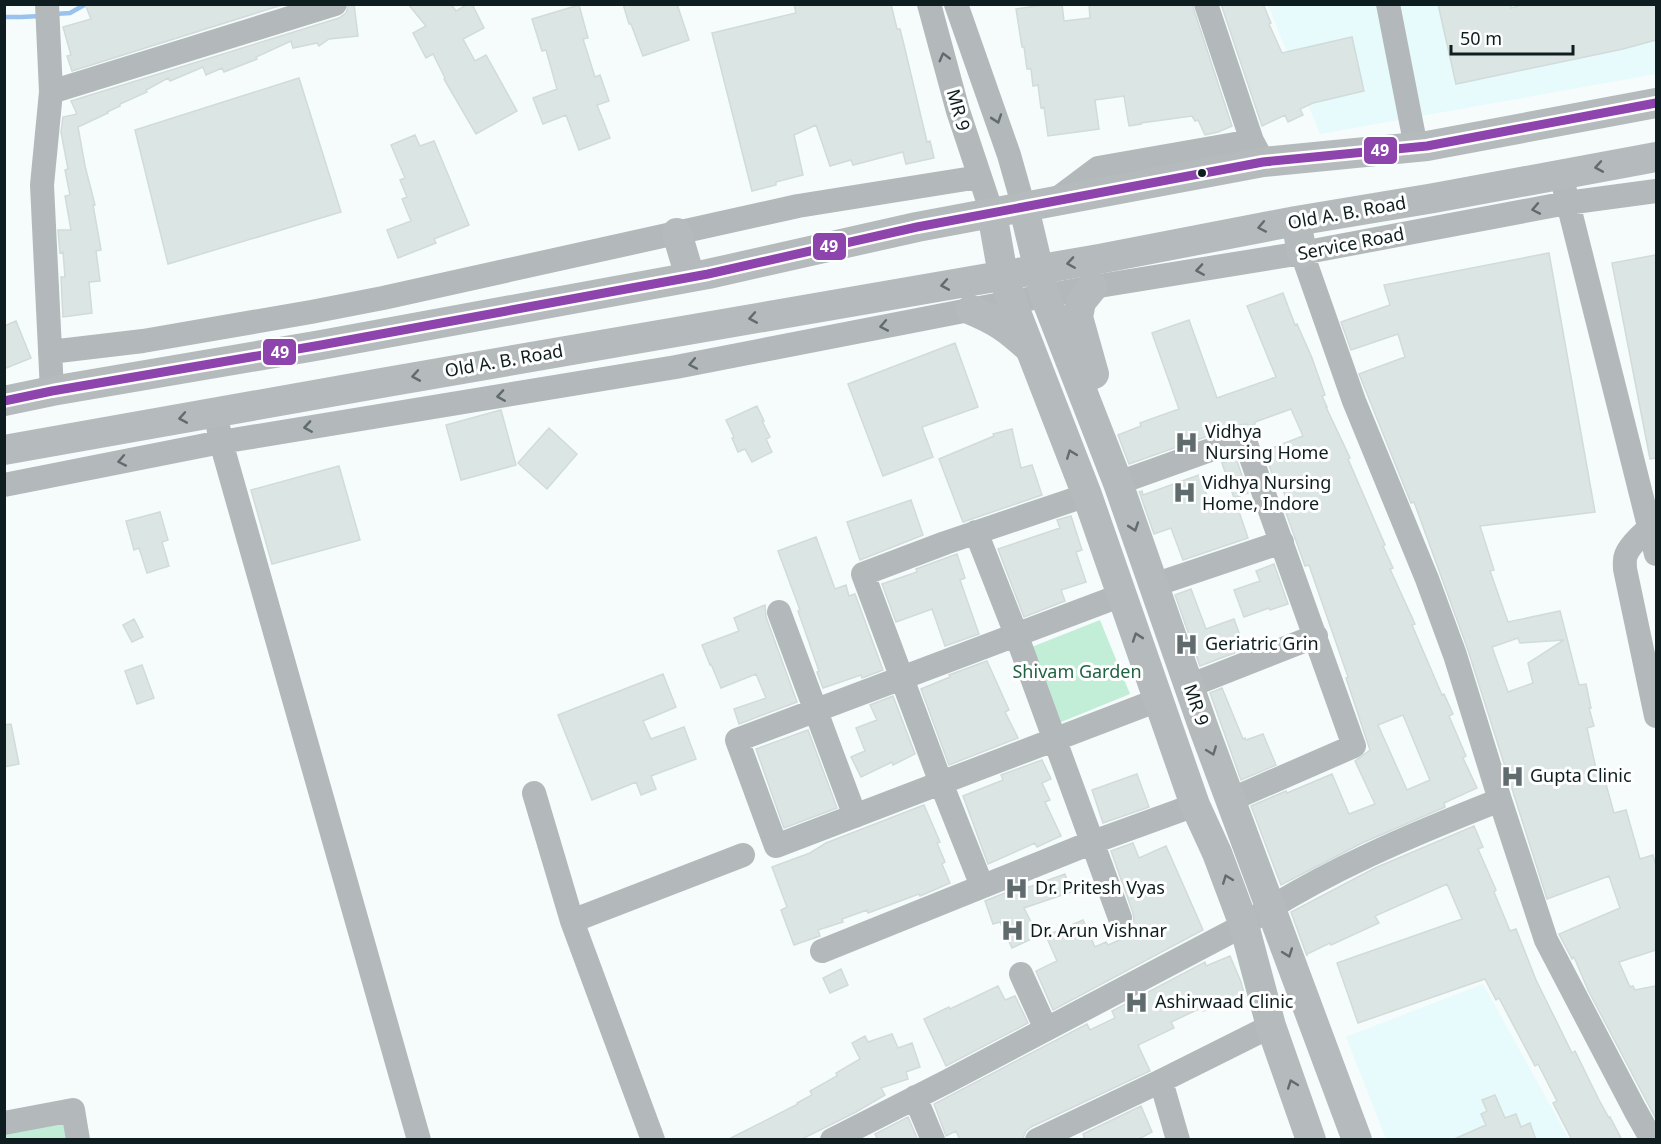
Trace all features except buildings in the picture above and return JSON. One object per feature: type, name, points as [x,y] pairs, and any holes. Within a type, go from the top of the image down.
[{"type":"main road","points":[[4,400],[321,345],[690,277],[917,227],[1038,205],[1258,151],[1416,147],[1656,103]]},
{"type":"main road","name":"Old A. B. Road","points":[[4,450],[215,412],[1042,282],[1123,254],[1656,157]]},
{"type":"main road","name":"MR 9","points":[[1038,205],[1042,282],[1118,483],[1230,800],[1357,1140]]},
{"type":"main road","name":"MR 9","points":[[992,213],[1007,288],[1087,495],[1195,805],[1217,852],[1244,924],[1271,1026],[1311,1140]]},
{"type":"main road","points":[[1296,221],[1302,253]]},
{"type":"main road","points":[[677,233],[690,277]]},
{"type":"main road","points":[[1093,287],[1082,302],[1078,317],[1099,391],[1095,423]]},
{"type":"main road","points":[[971,310],[1008,328],[1030,349]]},
{"type":"street","points":[[46,4],[51,92],[42,185],[52,391]]},
{"type":"street","points":[[51,92],[334,4]]},
{"type":"street","name":"MR 9","points":[[930,4],[958,111],[992,213]]},
{"type":"street","name":"MR 9","points":[[956,4],[1009,155],[1038,205]]},
{"type":"street","points":[[1206,4],[1258,151]]},
{"type":"street","points":[[1388,4],[1416,147]]},
{"type":"street","points":[[1562,173],[1653,526],[1656,554]]},
{"type":"street","points":[[50,352],[143,341],[322,310],[798,206],[979,177]]},
{"type":"street","name":"Service Road","points":[[1042,282],[1093,287],[1302,253],[1568,203],[1656,191]]},
{"type":"street","points":[[1302,253],[1354,401],[1427,579],[1455,655],[1546,940],[1652,1140]]},
{"type":"street","points":[[4,485],[221,442],[676,367],[971,310],[1007,288]]},
{"type":"street","points":[[215,412],[221,442],[419,1140]]},
{"type":"street","points":[[1118,483],[1244,438],[1316,636],[1354,746],[1230,800]]},
{"type":"street","points":[[982,886],[863,574],[976,532],[1087,495]]},
{"type":"street","points":[[1653,526],[1628,551],[1625,557],[1625,569],[1656,716]]},
{"type":"street","points":[[976,532],[1016,634],[1120,918]]},
{"type":"street","points":[[1154,585],[1282,542]]},
{"type":"street","points":[[1122,595],[737,740],[776,846],[1158,700]]},
{"type":"street","points":[[779,612],[855,816]]},
{"type":"street","points":[[1189,686],[1316,636]]},
{"type":"street","points":[[534,793],[572,921],[653,1140]]},
{"type":"street","points":[[843,1137],[1244,924],[1271,906],[1346,867],[1429,828],[1500,800]]},
{"type":"street","points":[[822,951],[1093,842],[1195,805]]},
{"type":"street","points":[[572,921],[743,855]]},
{"type":"street","points":[[1021,974],[1046,1029]]},
{"type":"street","points":[[1042,1138],[1271,1026]]},
{"type":"street","points":[[1161,1081],[1178,1140]]},
{"type":"street","points":[[915,1097],[933,1140]]},
{"type":"street","points":[[4,1123],[73,1110],[78,1140]]},
{"type":"shaded area","points":[[1268,5],[1656,5],[1656,74],[1320,134]]},
{"type":"shaded area","points":[[1483,984],[1569,1139],[1386,1139],[1346,1037]]},
{"type":"green space","name":"Shivam Garden","points":[[1100,620],[1130,694],[1054,725],[1024,650]]},
{"type":"green space","points":[[63,1121],[66,1140],[5,1140],[5,1132]]},
{"type":"waterway","points":[[55,14],[70,13],[86,4]]},
{"type":"waterway","points":[[4,17],[41,16]]},
{"type":"transit line","name":"49","points":[[4,401],[708,274],[917,227],[1263,162],[1427,146],[1656,103]]},
{"type":"place","name":"Vidhya Nursing Home","points":[[1187,442]]},
{"type":"place","name":"Vidhya Nursing Home, Indore","points":[[1184,493]]},
{"type":"place","name":"Geriatric Grin","points":[[1187,644]]},
{"type":"place","name":"Gupta Clinic","points":[[1512,776]]},
{"type":"place","name":"Dr. Pritesh Vyas","points":[[1017,888]]},
{"type":"place","name":"Dr. Arun Vishnar","points":[[1012,931]]},
{"type":"place","name":"Ashirwaad Clinic","points":[[1137,1002]]}]
